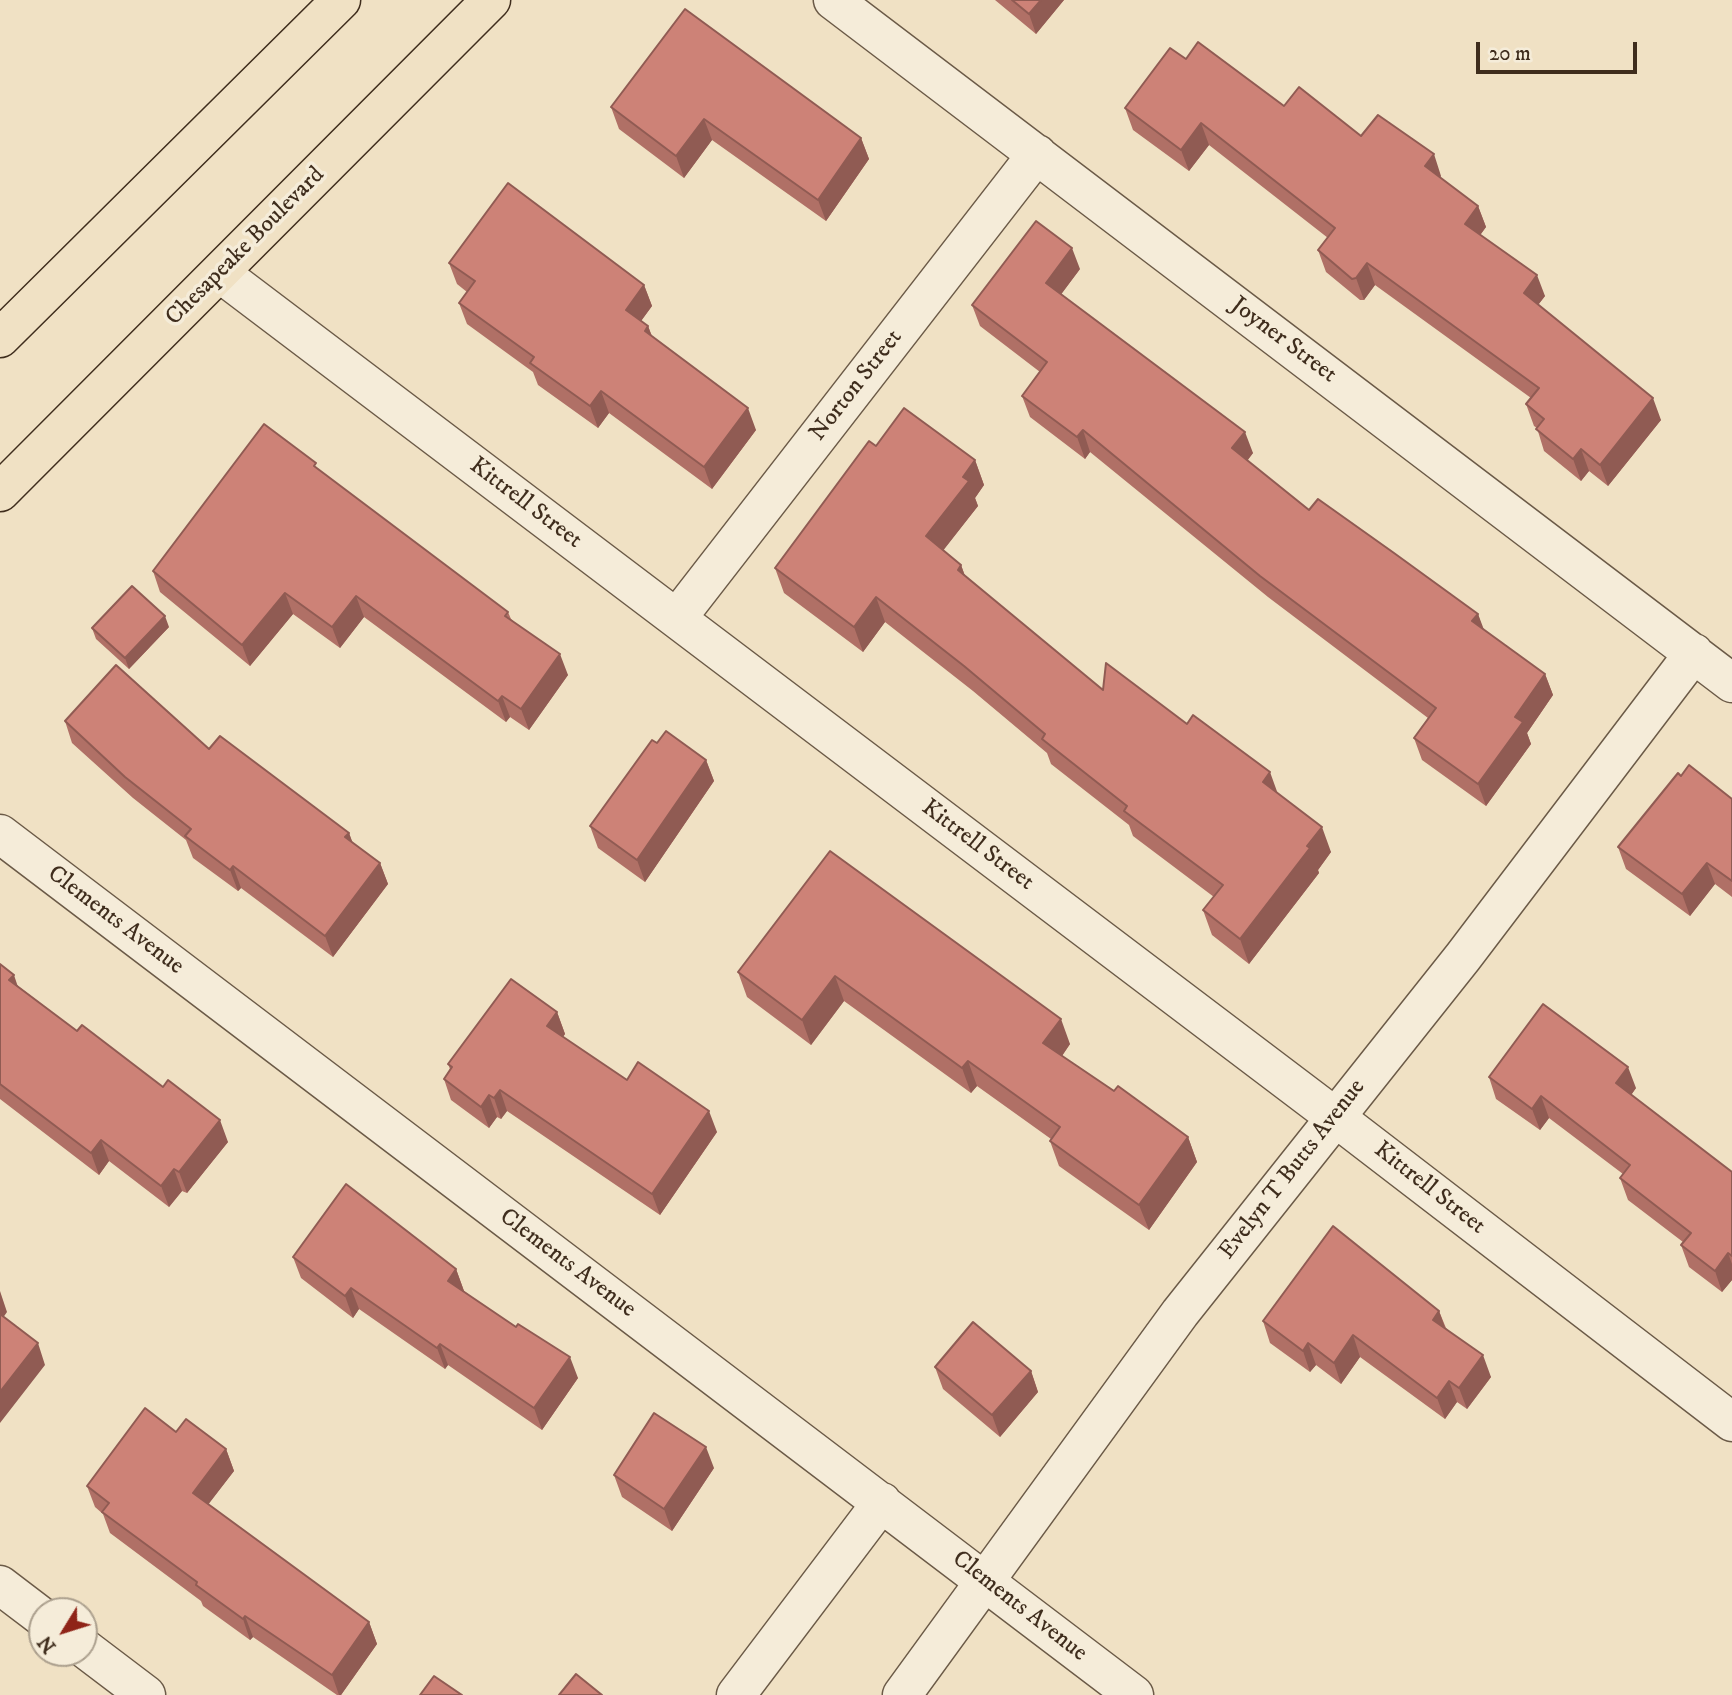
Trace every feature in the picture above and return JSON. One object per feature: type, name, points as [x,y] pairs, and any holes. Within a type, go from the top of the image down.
[{"type":"main road","points":[[0,338],[341,0]]},
{"type":"main road","name":"Chesapeake Boulevard","points":[[0,492],[491,0]]},
{"type":"street","name":"Joyner Street","points":[[834,0],[1732,683]]},
{"type":"street","name":"Norton Street","points":[[677,618],[1037,154]]},
{"type":"street","name":"Kittrell Street","points":[[220,273],[1335,1117],[1732,1422]]},
{"type":"street","name":"Evelyn T Butts Avenue","points":[[912,1691],[986,1581],[1180,1313],[1463,957],[1694,653]]},
{"type":"street","name":"Clements Avenue","points":[[0,834],[1134,1695]]},
{"type":"street","points":[[736,1695],[882,1502]]},
{"type":"street","points":[[0,1585],[28,1606]]},
{"type":"street","points":[[98,1659],[146,1695]]},
{"type":"building","points":[[1012,0],[1041,0],[1029,14]]},
{"type":"building","points":[[685,9],[861,138],[818,200],[704,119],[676,156],[611,107]]},
{"type":"building","points":[[1198,42],[1284,106],[1299,87],[1361,136],[1378,115],[1434,154],[1425,166],[1478,206],[1465,224],[1537,275],[1524,293],[1653,398],[1600,465],[1581,449],[1573,459],[1536,429],[1544,419],[1526,404],[1539,388],[1367,263],[1356,278],[1352,279],[1318,250],[1335,228],[1201,123],[1181,150],[1125,108],[1170,48],[1186,59]]},
{"type":"building","points":[[508,183],[644,285],[626,310],[648,326],[645,331],[748,408],[704,467],[601,391],[590,406],[530,363],[534,357],[459,303],[475,281],[449,263]]},
{"type":"building","points":[[1036,221],[1072,248],[1046,283],[1245,432],[1232,448],[1309,510],[1318,499],[1478,614],[1472,621],[1545,674],[1515,717],[1523,722],[1478,784],[1414,738],[1436,708],[1260,576],[1083,430],[1077,437],[1022,396],[1047,362],[972,305]]},
{"type":"building","points":[[904,408],[975,460],[963,477],[969,481],[926,536],[961,565],[958,570],[1103,690],[1106,663],[1187,724],[1193,715],[1270,772],[1263,782],[1322,827],[1307,846],[1310,848],[1240,939],[1203,910],[1223,885],[1124,811],[1127,806],[1042,739],[1045,734],[964,666],[876,597],[854,627],[775,568],[869,441],[876,446]]},
{"type":"building","points":[[264,424],[316,463],[314,466],[508,612],[505,616],[560,654],[521,709],[502,696],[498,701],[356,596],[332,627],[285,593],[242,645],[153,571]]},
{"type":"building","points":[[132,586],[165,616],[125,658],[92,628]]},
{"type":"building","points":[[116,665],[209,749],[220,736],[349,833],[345,837],[380,863],[325,936],[233,866],[230,870],[185,836],[191,829],[125,777],[65,721]]},
{"type":"building","points":[[666,731],[706,760],[637,860],[590,826],[652,740],[657,743]]},
{"type":"building","points":[[1689,765],[1732,799],[1732,881],[1707,863],[1682,894],[1618,847],[1678,773],[1681,776]]},
{"type":"building","points":[[830,851],[1061,1019],[1043,1043],[1114,1091],[1118,1086],[1188,1137],[1139,1205],[1050,1141],[1060,1127],[968,1061],[962,1068],[835,976],[802,1020],[738,972]]},
{"type":"building","points":[[0,964],[14,975],[9,980],[77,1031],[82,1025],[163,1087],[168,1080],[220,1120],[179,1172],[174,1169],[161,1186],[101,1140],[91,1153],[0,1084]]},
{"type":"building","points":[[511,979],[557,1012],[547,1026],[627,1080],[638,1062],[709,1111],[652,1194],[500,1090],[494,1098],[489,1095],[481,1107],[444,1079],[452,1067],[448,1064]]},
{"type":"building","points":[[1543,1004],[1628,1067],[1616,1083],[1732,1172],[1732,1256],[1728,1253],[1715,1271],[1681,1245],[1691,1233],[1620,1178],[1630,1165],[1541,1096],[1532,1109],[1489,1077]]},
{"type":"building","points":[[346,1184],[456,1269],[448,1281],[516,1327],[518,1324],[570,1357],[534,1408],[440,1344],[437,1348],[351,1288],[345,1296],[293,1257]]},
{"type":"building","points":[[1333,1226],[1439,1311],[1433,1320],[1483,1355],[1459,1388],[1449,1381],[1437,1398],[1353,1335],[1334,1363],[1308,1343],[1303,1351],[1263,1321]]},
{"type":"building","points":[[0,1314],[38,1343],[0,1392]]},
{"type":"building","points":[[973,1322],[1031,1371],[992,1415],[935,1367]]},
{"type":"building","points":[[145,1408],[176,1432],[186,1419],[226,1449],[193,1493],[369,1622],[332,1675],[245,1616],[243,1619],[102,1512],[109,1503],[87,1486]]},
{"type":"building","points":[[654,1413],[706,1447],[664,1509],[614,1475]]},
{"type":"building","points":[[576,1674],[602,1695],[559,1695]]},
{"type":"building","points":[[434,1676],[462,1695],[420,1695]]}]
